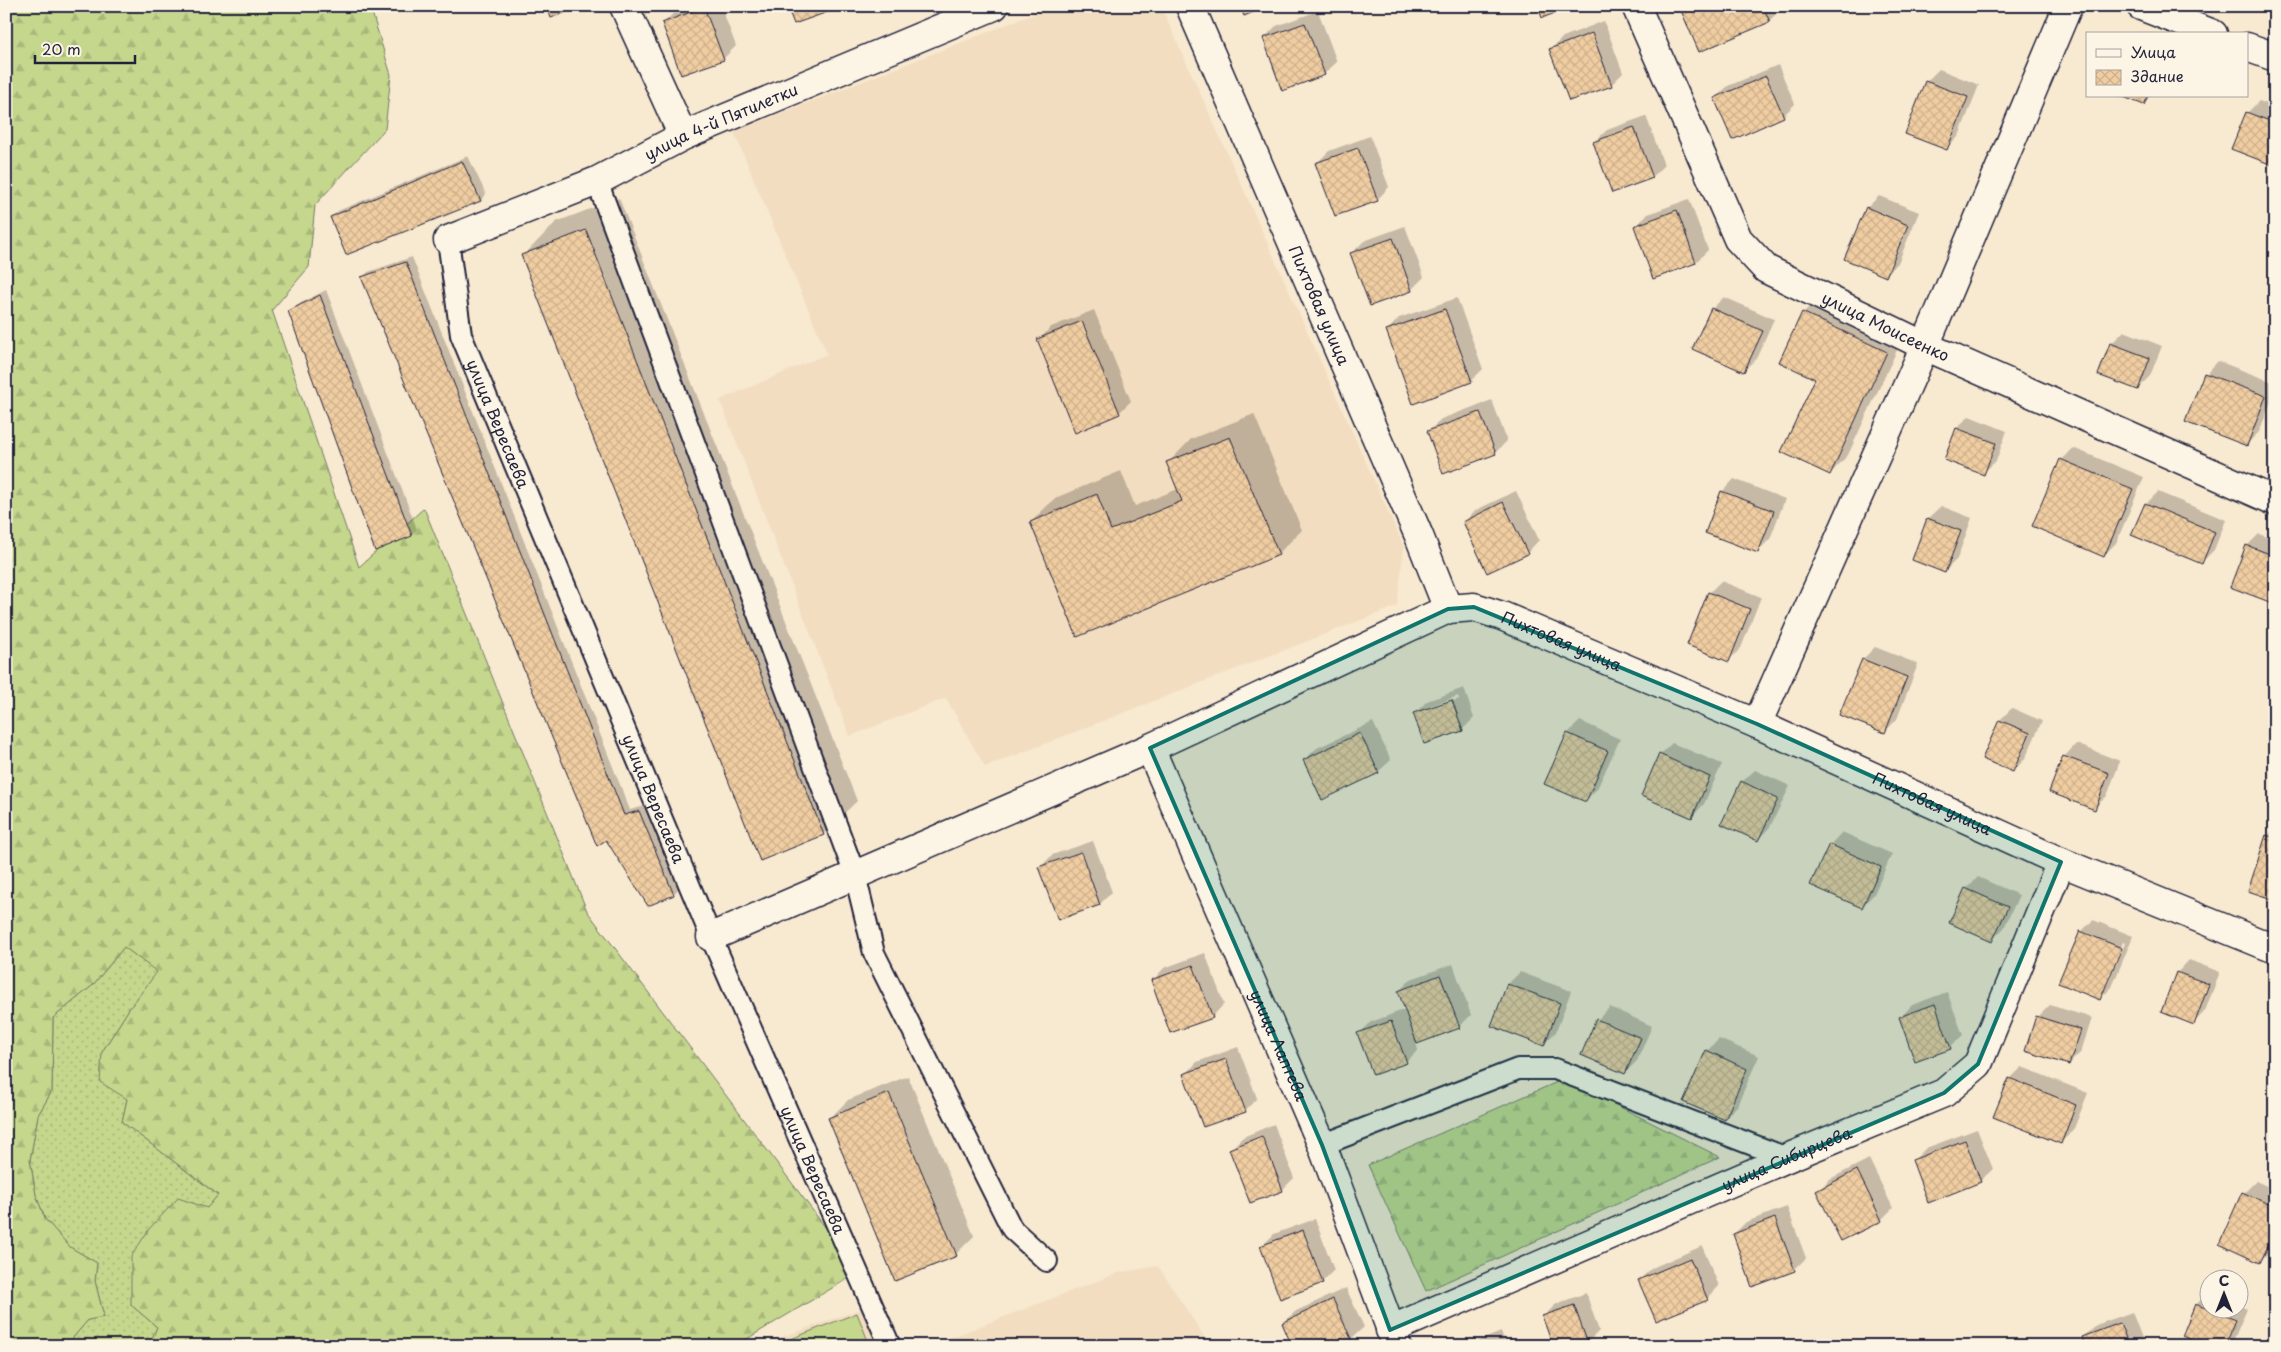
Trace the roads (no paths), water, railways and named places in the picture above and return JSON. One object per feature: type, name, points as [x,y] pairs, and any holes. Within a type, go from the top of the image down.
[{"type":"street","points":[[624,6],[683,136]]},
{"type":"street","name":"улица 4-й Пятилетки","points":[[448,240],[597,180],[683,136],[994,6]]},
{"type":"street","name":"Пихтовая улица","points":[[1190,6],[1415,527],[1448,609],[1474,607],[1502,616],[1757,724],[2061,862],[2275,948]]},
{"type":"street","name":"улица Моисеенко","points":[[1636,6],[1738,239],[1766,269],[1925,346],[2275,501]]},
{"type":"street","points":[[1757,724],[1925,346],[2068,6]]},
{"type":"street","points":[[2141,6],[2208,32]]},
{"type":"street","points":[[2248,47],[2275,58]]},
{"type":"street","points":[[711,937],[1150,748],[1448,609]]},
{"type":"street","name":"улица Лаптева","points":[[1150,748],[1322,1145],[1394,1338]]},
{"type":"street","name":"улица Сибирцева","points":[[1394,1338],[1787,1158],[1944,1093],[1978,1064],[2061,862]]},
{"type":"lane","points":[[597,180],[855,875],[874,954],[1012,1229],[1047,1260]]},
{"type":"lane","name":"улица Вересаева","points":[[448,240],[462,335],[711,937],[890,1346]]},
{"type":"lane","points":[[1322,1145],[1518,1069],[1555,1069],[1787,1158]]}]
